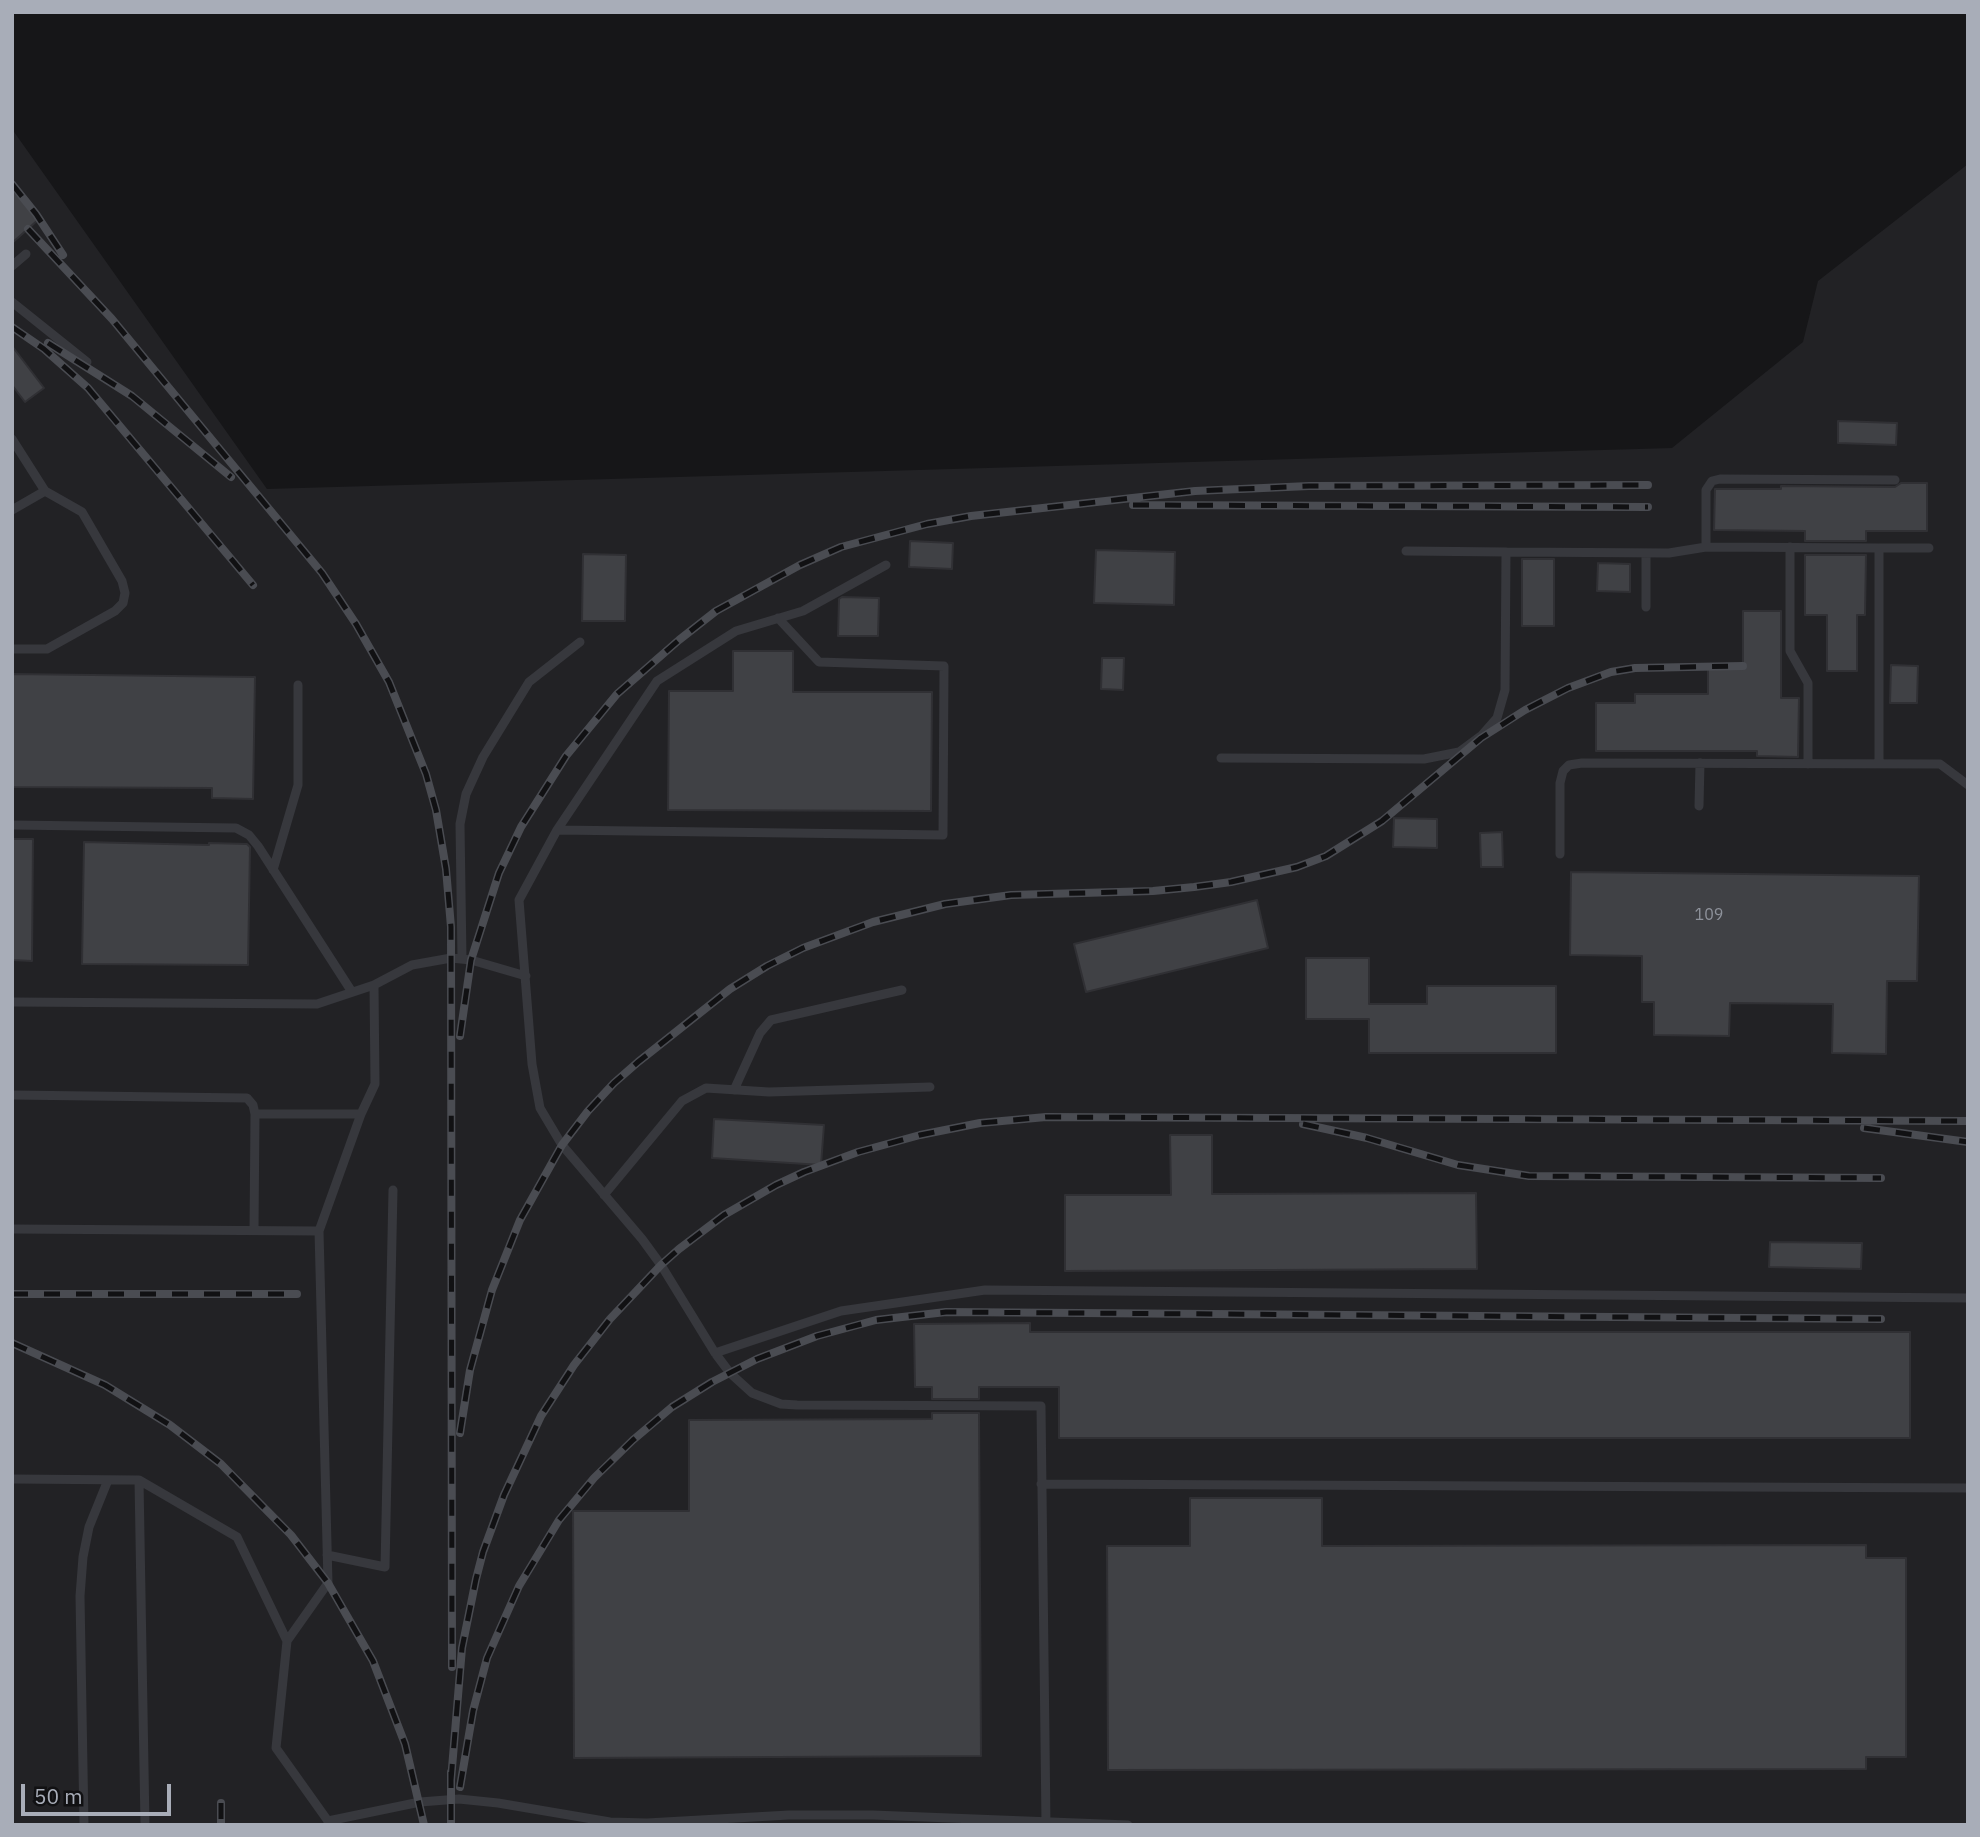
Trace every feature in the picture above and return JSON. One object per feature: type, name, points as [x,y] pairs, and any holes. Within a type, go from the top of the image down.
[{"type":"lane","points":[[12,266],[26,254]]},
{"type":"lane","points":[[12,302],[87,362]]},
{"type":"lane","points":[[12,439],[45,491],[82,512],[122,581],[125,593],[123,603],[115,611],[47,649],[12,649]]},
{"type":"lane","points":[[1706,547],[1706,491],[1712,481],[1895,480]]},
{"type":"lane","points":[[12,510],[45,491]]},
{"type":"lane","points":[[1406,551],[1670,553],[1706,547],[1929,548]]},
{"type":"lane","points":[[1790,547],[1790,651],[1808,683],[1808,764]]},
{"type":"lane","points":[[1879,548],[1879,764]]},
{"type":"lane","points":[[1221,758],[1424,759],[1459,752],[1482,735],[1497,718],[1505,690],[1506,552]]},
{"type":"lane","points":[[1646,553],[1646,607]]},
{"type":"lane","points":[[886,565],[803,611],[736,631],[657,681],[557,830],[519,900],[531,1064],[540,1108],[562,1145],[661,1265],[715,1353],[752,1393],[781,1404],[1041,1406],[1046,1823]]},
{"type":"lane","points":[[557,830],[943,835],[944,666],[819,662],[778,618]]},
{"type":"lane","points":[[462,959],[460,824],[466,794],[483,757],[529,682],[580,642]]},
{"type":"lane","points":[[273,870],[298,785],[298,685]]},
{"type":"lane","points":[[1699,806],[1700,763]]},
{"type":"lane","points":[[1560,854],[1560,783],[1563,771],[1569,765],[1940,764],[1968,785]]},
{"type":"lane","points":[[12,825],[236,828],[249,835],[352,992]]},
{"type":"lane","points":[[12,1002],[317,1004],[374,985],[412,965],[451,958],[526,976]]},
{"type":"lane","points":[[374,985],[375,1084],[361,1114],[319,1231],[328,1583],[287,1641],[276,1748],[328,1823],[419,1802],[459,1799],[610,1822],[696,1823],[789,1815],[1128,1825]]},
{"type":"lane","points":[[734,1090],[760,1033],[771,1020],[902,990]]},
{"type":"lane","points":[[604,1195],[682,1101],[706,1088],[769,1092],[930,1087]]},
{"type":"lane","points":[[12,1095],[247,1098],[253,1105],[255,1114],[254,1230]]},
{"type":"lane","points":[[255,1114],[361,1114]]},
{"type":"lane","points":[[327,1555],[385,1567],[393,1190]]},
{"type":"lane","points":[[12,1229],[319,1231]]},
{"type":"lane","points":[[715,1353],[841,1311],[985,1290],[1968,1298]]},
{"type":"lane","points":[[12,1479],[139,1480],[237,1537],[287,1641]]},
{"type":"lane","points":[[84,1825],[81,1583],[89,1527],[108,1480]]},
{"type":"lane","points":[[139,1480],[145,1825]]},
{"type":"lane","points":[[1041,1485],[1968,1488]]},
{"type":"shaded area","points":[[12,129],[267,489],[1672,448],[1803,342],[1818,281],[1968,164],[1968,1825],[12,1825]]},
{"type":"building","points":[[12,189],[39,219],[12,243]]},
{"type":"building","points":[[12,346],[44,388],[25,402],[12,385]]},
{"type":"building","points":[[1838,421],[1897,423],[1896,445],[1838,443]]},
{"type":"building","points":[[1901,483],[1927,483],[1927,531],[1866,531],[1866,541],[1805,541],[1805,531],[1714,530],[1715,489],[1781,489],[1781,486],[1895,487]]},
{"type":"building","points":[[910,541],[953,543],[952,569],[909,567]]},
{"type":"building","points":[[1096,550],[1175,552],[1174,605],[1094,603]]},
{"type":"building","points":[[583,554],[626,555],[625,621],[582,621]]},
{"type":"building","points":[[1805,555],[1866,555],[1865,615],[1857,615],[1857,671],[1827,671],[1827,615],[1805,615]]},
{"type":"building","points":[[1522,559],[1554,559],[1554,626],[1522,626]]},
{"type":"building","points":[[1598,563],[1630,564],[1630,592],[1597,591]]},
{"type":"building","points":[[879,598],[878,636],[838,636],[839,599]]},
{"type":"building","points":[[1743,611],[1781,611],[1781,698],[1799,698],[1798,757],[1757,756],[1757,751],[1596,751],[1596,703],[1635,703],[1635,694],[1708,694],[1708,668],[1743,669]]},
{"type":"building","points":[[733,651],[793,651],[793,692],[932,692],[931,811],[668,810],[669,691],[733,691]]},
{"type":"building","points":[[1102,658],[1124,658],[1123,690],[1101,689]]},
{"type":"building","points":[[1891,665],[1918,666],[1917,703],[1890,703]]},
{"type":"building","points":[[12,674],[255,677],[253,799],[212,798],[212,788],[12,787]]},
{"type":"building","points":[[1394,818],[1437,819],[1437,848],[1393,847]]},
{"type":"building","points":[[1502,832],[1503,867],[1481,867],[1480,833]]},
{"type":"building","points":[[12,839],[33,839],[32,961],[12,960]]},
{"type":"building","points":[[84,842],[247,844],[250,847],[248,965],[82,964]]},
{"type":"building","points":[[1571,872],[1919,876],[1917,981],[1887,981],[1886,1054],[1832,1053],[1833,1004],[1730,1003],[1729,1036],[1654,1035],[1654,1002],[1642,1002],[1642,956],[1570,955]]},
{"type":"building","points":[[1257,900],[1268,948],[1086,992],[1074,944]]},
{"type":"building","points":[[1306,958],[1369,958],[1369,1004],[1427,1004],[1427,986],[1556,986],[1556,1053],[1369,1053],[1369,1019],[1306,1019]]},
{"type":"building","points":[[714,1119],[824,1125],[821,1165],[712,1158]]},
{"type":"building","points":[[1170,1135],[1212,1135],[1212,1194],[1476,1193],[1477,1269],[1065,1271],[1065,1195],[1171,1195]]},
{"type":"building","points":[[1770,1242],[1862,1243],[1861,1269],[1769,1267]]},
{"type":"building","points":[[1030,1323],[1030,1332],[1910,1332],[1910,1438],[1059,1438],[1059,1387],[979,1387],[979,1399],[932,1399],[932,1387],[915,1387],[914,1324]]},
{"type":"building","points":[[932,1413],[979,1413],[981,1756],[574,1758],[573,1511],[689,1511],[689,1420],[932,1419]]},
{"type":"building","points":[[1190,1498],[1322,1498],[1322,1546],[1866,1545],[1866,1558],[1906,1558],[1906,1757],[1866,1757],[1866,1769],[1108,1770],[1107,1546],[1190,1546]]},
{"type":"railway","points":[[12,184],[63,255]]},
{"type":"railway","points":[[28,229],[112,319],[322,573],[356,624],[389,682],[426,774],[436,810],[446,869],[451,927],[452,1667]]},
{"type":"railway","points":[[12,327],[44,349],[88,388],[253,585]]},
{"type":"railway","points":[[48,343],[132,396],[231,477]]},
{"type":"railway","points":[[460,1036],[471,960],[499,873],[521,827],[566,756],[617,694],[679,640],[716,611],[800,565],[841,547],[927,524],[971,516],[1195,491],[1309,486],[1648,485]]},
{"type":"railway","points":[[1133,505],[1648,507]]},
{"type":"railway","points":[[460,1433],[470,1370],[492,1290],[520,1220],[562,1145],[588,1111],[638,1062],[730,989],[767,966],[803,948],[873,922],[945,904],[1011,895],[1153,891],[1194,887],[1231,882],[1297,867],[1326,856],[1382,821],[1481,738],[1525,710],[1568,688],[1611,672],[1635,668],[1743,666]]},
{"type":"railway","points":[[451,1780],[462,1648],[476,1579],[504,1495],[541,1416],[574,1365],[610,1319],[661,1265],[724,1215],[804,1172],[858,1152],[920,1135],[980,1123],[1046,1117],[1968,1121]]},
{"type":"railway","points":[[1303,1124],[1367,1138],[1458,1165],[1529,1176],[1881,1178]]},
{"type":"railway","points":[[1864,1128],[1968,1142]]},
{"type":"railway","points":[[12,1294],[297,1294]]},
{"type":"railway","points":[[460,1787],[473,1711],[487,1658],[519,1586],[559,1520],[594,1478],[672,1407],[712,1382],[757,1359],[817,1336],[876,1320],[946,1312],[1881,1319]]},
{"type":"railway","points":[[12,1343],[105,1385],[170,1425],[221,1464],[291,1535],[328,1583],[373,1661],[405,1744],[424,1825]]},
{"type":"railway","points":[[451,1772],[451,1825]]},
{"type":"railway","points":[[221,1803],[221,1825]]}]
